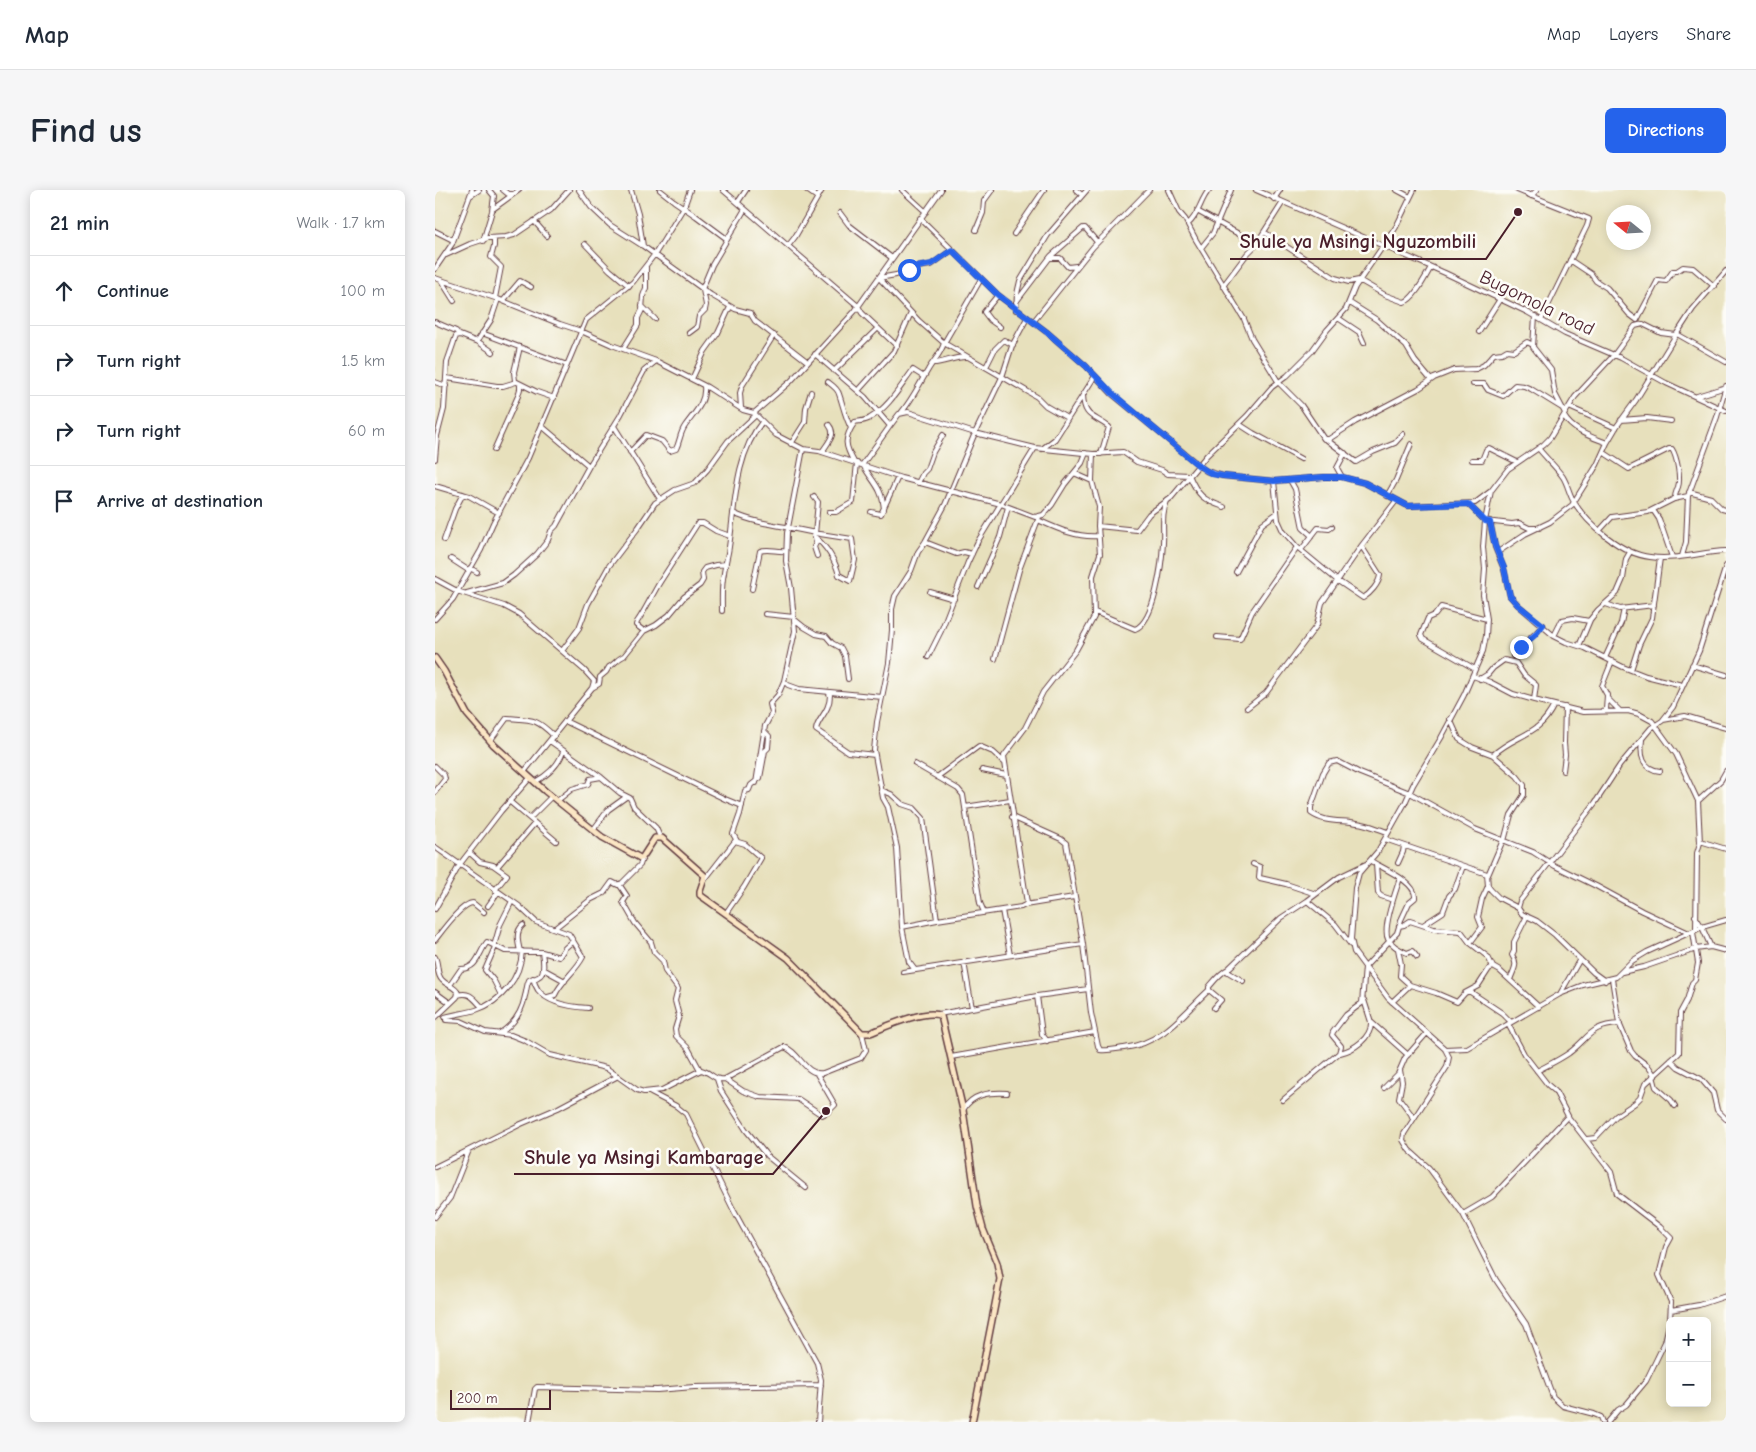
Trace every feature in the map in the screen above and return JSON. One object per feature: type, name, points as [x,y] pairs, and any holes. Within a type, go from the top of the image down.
[{"type":"street","points":[[435,269],[446,255],[472,190]]},
{"type":"street","points":[[469,197],[479,190]]},
{"type":"street","points":[[483,241],[493,209],[494,196],[489,190]]},
{"type":"street","points":[[503,190],[508,194],[513,194]]},
{"type":"street","points":[[493,209],[519,190]]},
{"type":"street","points":[[446,255],[470,244],[511,236],[551,210],[569,190]]},
{"type":"street","points":[[579,190],[605,222],[655,254],[730,307],[749,313],[755,321],[809,362]]},
{"type":"street","points":[[631,190],[638,214],[643,246]]},
{"type":"street","points":[[660,190],[727,239]]},
{"type":"street","points":[[435,619],[453,599],[484,545],[543,427],[581,331],[590,316],[629,286],[646,266],[684,207],[690,190]]},
{"type":"street","points":[[723,190],[858,306],[877,329],[897,346]]},
{"type":"street","points":[[738,202],[746,190]]},
{"type":"street","points":[[807,190],[817,197]]},
{"type":"street","points":[[788,246],[822,190]]},
{"type":"street","points":[[902,190],[926,212]]},
{"type":"street","points":[[562,651],[579,628],[588,604],[609,566],[639,528],[655,503],[675,490],[695,484],[728,441],[809,362],[858,306],[941,190]]},
{"type":"street","points":[[976,230],[983,213],[983,201],[992,190]]},
{"type":"street","points":[[1015,234],[1044,190]]},
{"type":"street","points":[[1076,190],[1082,195]]},
{"type":"street","points":[[1017,310],[1016,302],[1021,281],[1046,238],[1087,190]]},
{"type":"street","points":[[1033,322],[1097,242],[1149,190]]},
{"type":"street","points":[[1169,190],[1179,212],[1244,319],[1252,339],[1279,383],[1301,405],[1322,438],[1356,461],[1395,443],[1403,434]]},
{"type":"street","points":[[1188,224],[1195,217],[1204,196],[1209,190]]},
{"type":"street","points":[[1201,248],[1211,238],[1231,190]]},
{"type":"street","name":"Bugomola road","points":[[1256,190],[1384,245],[1500,299],[1535,316],[1565,334],[1615,356],[1726,411]]},
{"type":"street","points":[[1274,199],[1280,190]]},
{"type":"street","points":[[1397,190],[1410,197]]},
{"type":"street","points":[[1098,526],[1137,530],[1149,514],[1167,501],[1272,387],[1279,383],[1309,354],[1350,303],[1359,280],[1396,227],[1414,190]]},
{"type":"street","points":[[1517,190],[1589,218],[1587,226],[1541,320]]},
{"type":"street","points":[[1531,196],[1537,190]]},
{"type":"street","points":[[1223,286],[1257,244],[1283,202]]},
{"type":"street","points":[[689,333],[697,327],[699,316],[705,310],[707,302],[703,289],[710,268],[745,209]]},
{"type":"street","points":[[1197,211],[1257,244]]},
{"type":"street","points":[[840,213],[849,225],[892,258]]},
{"type":"street","points":[[920,218],[998,295],[1086,366],[1113,394],[1199,466],[1212,474],[1274,481],[1342,477],[1365,483],[1405,505],[1468,504],[1477,502],[1491,491],[1501,476],[1550,438],[1582,390],[1615,356],[1635,326],[1643,324]]},
{"type":"street","points":[[534,221],[547,236]]},
{"type":"street","points":[[1016,302],[1050,258],[1083,228],[1097,242]]},
{"type":"street","points":[[435,231],[453,240]]},
{"type":"street","points":[[1264,232],[1335,278],[1349,282],[1359,280],[1385,295],[1406,303],[1431,267]]},
{"type":"street","points":[[477,341],[491,320],[497,299],[501,267],[491,256],[494,238]]},
{"type":"street","points":[[585,244],[610,270],[629,286]]},
{"type":"street","points":[[879,278],[931,265],[952,250]]},
{"type":"street","points":[[1050,258],[1059,258],[1068,267],[1076,266]]},
{"type":"street","points":[[1570,260],[1591,274],[1629,314],[1643,324],[1661,333],[1676,335],[1726,362]]},
{"type":"street","points":[[623,349],[638,326],[646,287],[646,266]]},
{"type":"street","points":[[1637,320],[1658,279],[1667,281],[1672,271],[1678,271],[1683,267],[1693,268],[1714,286]]},
{"type":"street","points":[[1498,552],[1525,534],[1541,528],[1574,502],[1582,491],[1607,442],[1693,309],[1726,271]]},
{"type":"street","points":[[435,278],[442,282],[503,301],[656,361],[692,379],[741,409],[755,414],[776,435],[803,449],[822,452],[918,483],[1001,504],[1059,529],[1085,537],[1099,536]]},
{"type":"street","points":[[879,278],[911,313],[944,343],[1037,397],[1046,406],[1067,418]]},
{"type":"street","points":[[829,512],[836,512],[843,506],[853,502],[859,464],[912,399],[981,279]]},
{"type":"street","points":[[503,301],[520,281],[531,287]]},
{"type":"street","points":[[442,282],[454,301]]},
{"type":"street","points":[[998,295],[984,312],[990,320],[1000,327]]},
{"type":"street","points":[[1479,332],[1500,299]]},
{"type":"street","points":[[1350,303],[1377,320],[1406,346],[1415,361],[1431,380]]},
{"type":"street","points":[[642,306],[655,319]]},
{"type":"street","points":[[692,379],[705,351],[718,333],[730,307]]},
{"type":"street","points":[[858,391],[897,346],[911,313]]},
{"type":"street","points":[[1533,345],[1535,316]]},
{"type":"street","points":[[915,970],[909,962],[902,928],[897,848],[887,806],[883,801],[875,756],[876,726],[889,663],[893,629],[891,621],[892,610],[895,597],[911,571],[918,552],[945,505],[975,433],[1002,377],[1013,345],[1027,318]]},
{"type":"street","points":[[1338,318],[1359,332],[1364,343]]},
{"type":"street","points":[[435,322],[456,331],[459,335],[477,341],[493,352]]},
{"type":"street","points":[[834,371],[877,329]]},
{"type":"street","points":[[482,332],[567,365]]},
{"type":"street","points":[[435,459],[437,436],[444,409],[447,362],[456,336],[459,335]]},
{"type":"street","points":[[741,409],[740,390],[774,335]]},
{"type":"street","points":[[986,367],[995,348],[1004,340],[1013,345]]},
{"type":"street","points":[[1327,440],[1355,422],[1431,380],[1454,370],[1476,369],[1484,365],[1495,354],[1507,350],[1514,351],[1527,342],[1533,345],[1551,370],[1554,392],[1569,424],[1592,437],[1607,442]]},
{"type":"street","points":[[494,450],[520,389],[514,377],[514,372],[520,347]]},
{"type":"street","points":[[815,354],[869,401],[889,426]]},
{"type":"street","points":[[933,363],[960,357],[970,358]]},
{"type":"street","points":[[467,593],[503,583],[535,556],[548,540],[645,369],[656,361]]},
{"type":"street","points":[[884,509],[883,497],[877,484],[859,464],[846,444],[855,422],[868,419],[893,399],[913,370],[924,377]]},
{"type":"street","points":[[1042,448],[1054,440],[1095,376]]},
{"type":"street","points":[[447,378],[497,386],[518,383],[553,398]]},
{"type":"street","points":[[435,382],[446,386]]},
{"type":"street","points":[[828,382],[839,393],[851,428]]},
{"type":"street","points":[[1473,384],[1484,384],[1488,390],[1503,396],[1515,385],[1524,386],[1562,408]]},
{"type":"street","points":[[630,452],[646,435],[661,440],[670,451],[676,449],[685,426],[694,416],[703,398],[704,386]]},
{"type":"street","points":[[1697,396],[1726,387]]},
{"type":"street","points":[[1682,556],[1686,542],[1689,494],[1726,387]]},
{"type":"street","points":[[791,444],[805,422],[811,392]]},
{"type":"street","points":[[1083,395],[1085,410],[1093,418],[1109,428],[1101,454]]},
{"type":"street","points":[[1569,407],[1616,428]]},
{"type":"street","points":[[901,413],[915,414],[975,433],[1035,448],[1093,454],[1123,452],[1137,462],[1169,474],[1189,476]]},
{"type":"street","points":[[1621,420],[1647,418],[1671,421]]},
{"type":"street","points":[[722,611],[721,595],[731,536],[735,495],[745,455],[754,432],[762,422]]},
{"type":"street","points":[[1239,424],[1266,441],[1301,459]]},
{"type":"street","points":[[822,452],[833,434],[833,430],[829,425]]},
{"type":"street","points":[[614,426],[660,499]]},
{"type":"street","points":[[543,427],[589,466]]},
{"type":"street","points":[[918,483],[927,469],[933,452],[943,434]]},
{"type":"street","points":[[1387,496],[1411,444]]},
{"type":"street","points":[[928,657],[972,554],[1007,491],[1035,448]]},
{"type":"street","points":[[1472,460],[1482,460],[1486,450],[1489,448],[1517,462]]},
{"type":"street","points":[[1538,448],[1562,477],[1574,502],[1600,530],[1630,552],[1660,558],[1726,551]]},
{"type":"street","points":[[726,913],[761,860],[761,856],[737,841],[733,834],[746,790],[749,790],[756,783],[765,726],[772,714],[770,704],[778,695],[784,680],[795,631],[785,551],[787,528],[803,449]]},
{"type":"street","points":[[1603,452],[1629,469],[1672,449],[1678,470],[1678,487],[1675,499]]},
{"type":"street","points":[[995,659],[1019,570],[1038,519],[1052,505],[1082,463],[1086,453]]},
{"type":"street","points":[[1342,477],[1337,468],[1345,453]]},
{"type":"street","points":[[1025,905],[1027,896],[1006,775],[1005,755],[1025,728],[1043,692],[1076,650],[1089,628],[1095,612],[1093,576],[1100,557],[1099,507],[1093,482],[1093,454]]},
{"type":"street","points":[[1074,473],[1093,482]]},
{"type":"street","points":[[1189,476],[1195,490],[1210,503],[1224,508]]},
{"type":"street","points":[[871,512],[880,515],[898,477]]},
{"type":"street","points":[[1290,480],[1295,489],[1303,529],[1312,536]]},
{"type":"street","points":[[1274,481],[1276,514],[1283,530],[1299,549],[1338,581],[1363,598],[1380,580],[1380,575],[1362,547]]},
{"type":"street","points":[[435,486],[463,494],[499,512]]},
{"type":"street","points":[[1352,946],[1356,880],[1359,873],[1385,839],[1438,744],[1473,676],[1486,636],[1487,619],[1482,588],[1485,569],[1483,547],[1491,491]]},
{"type":"street","points":[[444,540],[463,494]]},
{"type":"street","points":[[1600,530],[1612,517],[1653,510],[1689,494],[1711,498],[1720,508],[1726,510]]},
{"type":"street","points":[[814,497],[818,502],[814,534],[816,543],[814,547],[817,556]]},
{"type":"street","points":[[1095,612],[1135,629],[1145,621],[1154,596],[1160,570],[1163,541],[1163,510],[1167,501]]},
{"type":"street","points":[[1247,708],[1266,693],[1317,625],[1320,607],[1396,501]]},
{"type":"street","points":[[1468,504],[1488,521],[1504,568],[1510,596],[1554,636],[1646,676],[1682,685]]},
{"type":"street","points":[[978,587],[1000,536],[1008,507]]},
{"type":"street","points":[[1653,510],[1659,519],[1672,557]]},
{"type":"street","points":[[733,513],[756,521],[814,534],[852,539],[855,560],[849,581],[839,575],[835,563],[814,534]]},
{"type":"street","points":[[1235,572],[1262,524],[1276,514]]},
{"type":"street","points":[[1488,521],[1520,523],[1529,528],[1541,528]]},
{"type":"street","points":[[643,631],[636,625],[637,622],[697,523],[703,523],[716,531],[731,536]]},
{"type":"street","points":[[1217,637],[1240,639],[1252,612],[1299,549],[1319,528],[1329,529],[1332,527]]},
{"type":"street","points":[[925,542],[956,554],[964,552],[972,554]]},
{"type":"street","points":[[752,589],[760,551],[767,549],[775,552],[785,551]]},
{"type":"street","points":[[1579,646],[1590,620],[1598,610],[1616,595],[1630,552]]},
{"type":"street","points":[[1631,670],[1639,644],[1652,618],[1660,558]]},
{"type":"street","points":[[451,559],[477,572]]},
{"type":"street","points":[[592,688],[599,683],[600,678],[607,672],[608,667],[624,656],[643,631],[656,625],[669,615],[684,598],[698,587],[705,568],[716,564],[726,564]]},
{"type":"street","points":[[1518,908],[1520,901],[1595,803],[1620,765],[1655,724],[1662,720],[1673,708],[1699,651],[1726,566]]},
{"type":"street","points":[[435,579],[457,591],[511,609],[562,651],[592,678],[595,683],[524,772]]},
{"type":"street","points":[[930,592],[954,599]]},
{"type":"street","points":[[1606,604],[1616,609],[1654,605]]},
{"type":"street","points":[[1475,669],[1423,639],[1421,636],[1428,618],[1435,615],[1441,608],[1487,619]]},
{"type":"street","points":[[1605,658],[1621,623],[1624,609]]},
{"type":"street","points":[[765,614],[794,618],[805,628],[826,636],[841,649],[845,656],[848,679]]},
{"type":"street","points":[[1554,636],[1563,619],[1590,620]]},
{"type":"street","points":[[1513,656],[1543,625]]},
{"type":"street","points":[[435,658],[467,714],[490,741],[530,778],[593,830],[613,844],[642,858]]},
{"type":"street","points":[[1480,679],[1489,674],[1493,668],[1504,660],[1516,663],[1523,675],[1536,685],[1534,700]]},
{"type":"street","points":[[1606,710],[1607,698],[1603,686],[1612,661]]},
{"type":"street","points":[[1692,665],[1726,676]]},
{"type":"street","points":[[1473,676],[1513,694],[1583,712],[1619,710],[1639,714],[1655,724],[1676,754],[1698,801],[1700,841],[1697,853],[1698,880],[1693,932],[1698,958],[1695,979],[1679,1017],[1679,1051],[1643,1086],[1640,1098],[1635,1103],[1620,1113],[1595,1138],[1587,1139]]},
{"type":"street","points":[[784,680],[791,687],[882,697]]},
{"type":"street","points":[[828,692],[830,695],[829,703],[825,713],[816,725],[816,730],[849,752],[875,756]]},
{"type":"street","points":[[1607,698],[1619,710]]},
{"type":"street","points":[[1493,755],[1542,724],[1548,718],[1554,705]]},
{"type":"street","points":[[1563,771],[1565,707]]},
{"type":"street","points":[[1662,720],[1685,716],[1726,728]]},
{"type":"street","points":[[490,741],[505,719],[508,718],[533,720],[542,725],[553,736]]},
{"type":"street","points":[[1450,719],[1459,738],[1472,747],[1493,755],[1517,776],[1524,785],[1524,795],[1512,813],[1504,840],[1494,858],[1488,875],[1488,886],[1482,899],[1478,917],[1482,928],[1471,943]]},
{"type":"street","points":[[565,721],[742,806]]},
{"type":"street","points":[[1642,740],[1641,756],[1643,760],[1651,769],[1660,771]]},
{"type":"street","points":[[549,742],[630,798],[635,808],[657,828],[660,837],[690,861],[705,878]]},
{"type":"street","points":[[937,777],[979,746],[993,752],[1005,763]]},
{"type":"street","points":[[558,764],[563,752]]},
{"type":"street","points":[[535,782],[566,758],[574,759]]},
{"type":"street","points":[[1388,832],[1359,823],[1331,821],[1311,814],[1311,807],[1329,763],[1336,761],[1360,774],[1410,793],[1475,829],[1533,852],[1642,911],[1693,932]]},
{"type":"street","points":[[915,764],[961,792],[980,903],[984,912]]},
{"type":"street","points":[[435,766],[444,775],[445,779],[435,792]]},
{"type":"street","points":[[982,770],[1006,775]]},
{"type":"street","points":[[1698,801],[1724,781],[1726,771]]},
{"type":"street","points":[[557,801],[572,789],[588,784],[589,780],[601,777]]},
{"type":"street","points":[[435,909],[460,864],[509,801],[530,778]]},
{"type":"street","points":[[881,790],[891,794],[902,804],[914,808],[923,818],[937,920]]},
{"type":"street","points":[[530,818],[552,796]]},
{"type":"street","points":[[593,830],[608,810],[626,797]]},
{"type":"street","points":[[965,807],[1010,800]]},
{"type":"street","points":[[509,801],[556,841]]},
{"type":"street","points":[[1013,817],[1065,842],[1083,944],[1095,1032],[1098,1046],[1101,1050],[1145,1044],[1165,1032],[1209,990],[1221,972],[1228,968],[1281,918],[1344,874],[1369,862],[1392,871],[1416,896],[1409,903],[1397,933],[1365,967],[1362,1003],[1346,1015],[1333,1032],[1333,1037],[1341,1046],[1339,1053]]},
{"type":"street","points":[[497,867],[535,823]]},
{"type":"street","points":[[619,884],[641,864],[642,858],[655,838],[660,837]]},
{"type":"street","points":[[1385,839],[1488,875]]},
{"type":"street","points":[[717,1080],[725,1079],[784,1047],[792,1051],[809,1070],[817,1074],[823,1074],[861,1058],[865,1055],[866,1046],[862,1033],[788,958],[700,895],[699,891],[705,878],[734,842],[737,841]]},
{"type":"street","points":[[1700,841],[1725,849]]},
{"type":"street","points":[[1398,863],[1404,846]]},
{"type":"street","points":[[435,854],[436,848],[525,910],[536,922],[569,934],[583,957],[575,971],[557,989],[555,995],[547,997]]},
{"type":"street","points":[[470,853],[482,864],[492,864],[507,876],[488,906]]},
{"type":"street","points":[[1253,864],[1260,867],[1260,878],[1316,894]]},
{"type":"street","points":[[1376,864],[1378,893],[1393,900]]},
{"type":"street","points":[[1423,925],[1443,912],[1449,896],[1455,889],[1463,866]]},
{"type":"street","points":[[1400,878],[1387,922],[1387,936],[1389,941],[1399,949],[1407,953],[1412,951],[1417,957]]},
{"type":"street","points":[[555,928],[590,900],[604,894],[612,882],[619,884],[627,896],[623,902],[624,906],[635,923],[648,937],[654,952],[663,961],[665,971],[678,989],[675,1001],[679,1016],[675,1029],[676,1036],[688,1048],[699,1070]]},
{"type":"street","points":[[1488,886],[1499,898],[1542,924],[1605,981]]},
{"type":"street","points":[[902,928],[937,920],[1074,897]]},
{"type":"street","points":[[501,995],[494,981],[485,971],[495,947],[500,925],[512,901]]},
{"type":"street","points":[[1307,901],[1335,924],[1392,1002],[1445,1049],[1449,1058],[1447,1067],[1403,1137],[1405,1144],[1429,1168],[1463,1214],[1491,1272],[1526,1324],[1553,1397],[1557,1403],[1594,1414],[1601,1417],[1603,1422]]},
{"type":"street","points":[[435,940],[449,922],[469,903],[473,903],[484,912]]},
{"type":"street","points":[[1002,910],[1010,955]]},
{"type":"street","points":[[1509,980],[1516,968],[1512,955],[1514,942],[1527,916]]},
{"type":"street","points":[[1695,916],[1711,947]]},
{"type":"street","points":[[1445,1049],[1467,1048],[1560,994],[1583,985],[1612,979],[1623,972],[1639,956],[1702,927],[1726,920]]},
{"type":"street","points":[[1399,926],[1410,921],[1434,929],[1461,931],[1471,943],[1488,957],[1493,967],[1500,971],[1539,1007]]},
{"type":"street","points":[[523,925],[518,930],[518,941],[521,951],[520,963],[511,986],[482,1008],[445,1019],[461,1021],[485,1032],[500,1033],[520,1039],[550,1055],[605,1068],[637,1090],[648,1092],[676,1106],[687,1114],[734,1211],[817,1363],[820,1371],[821,1385],[818,1422]]},
{"type":"street","points":[[450,985],[461,970],[469,969],[474,964],[486,942],[505,951],[543,952],[560,956],[573,941]]},
{"type":"street","points":[[903,972],[1083,944]]},
{"type":"street","points":[[1623,972],[1644,967],[1696,949],[1711,947],[1726,951]]},
{"type":"street","points":[[1399,949],[1400,976],[1410,985],[1437,993],[1457,1002],[1463,994],[1478,986],[1493,967]]},
{"type":"street","points":[[500,1033],[515,1021],[526,994],[529,980],[540,976],[543,969],[543,952]]},
{"type":"street","points":[[435,957],[440,977],[458,990],[458,995]]},
{"type":"street","points":[[1560,994],[1580,959]]},
{"type":"street","points":[[964,962],[972,1008]]},
{"type":"street","points":[[1228,968],[1229,973],[1243,981]]},
{"type":"street","points":[[543,969],[565,980]]},
{"type":"street","points":[[533,978],[539,991],[547,997],[561,1004],[588,1008]]},
{"type":"street","points":[[1612,979],[1619,1024],[1632,1053],[1648,1066],[1654,1076],[1656,1087],[1675,1106]]},
{"type":"street","points":[[527,985],[534,988],[536,986]]},
{"type":"street","points":[[1392,1002],[1410,985]]},
{"type":"street","points":[[862,1033],[870,1033],[920,1016],[1088,989]]},
{"type":"street","points":[[1209,990],[1221,1000],[1214,1008]]},
{"type":"street","points":[[1469,991],[1502,1013],[1524,1054],[1548,1085],[1555,1091],[1568,1116],[1611,1172],[1617,1194],[1660,1227],[1671,1238],[1666,1246],[1659,1275],[1670,1298],[1671,1310],[1665,1342],[1647,1380],[1626,1405],[1618,1410],[1608,1422]]},
{"type":"street","points":[[435,992],[450,1003]]},
{"type":"street","points":[[435,1018],[458,995],[464,993],[470,994],[482,1008]]},
{"type":"street","points":[[1037,996],[1043,1034],[1047,1041]]},
{"type":"street","points":[[1283,1100],[1339,1053],[1351,1049],[1366,1037],[1371,1030],[1371,1022],[1363,999]]},
{"type":"street","points":[[939,1014],[963,1110],[977,1206],[983,1229],[997,1263],[1000,1279],[972,1422]]},
{"type":"street","points":[[1371,1022],[1408,1055]]},
{"type":"street","points":[[1537,1071],[1568,1053],[1598,1028],[1619,1024]]},
{"type":"street","points":[[951,1057],[1095,1032]]},
{"type":"street","points":[[1384,1088],[1400,1070],[1408,1055],[1427,1033]]},
{"type":"street","points":[[1671,1060],[1678,1067],[1701,1079],[1713,1093],[1717,1110],[1726,1119]]},
{"type":"street","points":[[648,1092],[662,1090],[699,1070],[707,1072],[717,1080],[721,1091],[746,1130],[767,1156],[806,1188]]},
{"type":"street","points":[[1400,1070],[1402,1082],[1399,1098],[1413,1119]]},
{"type":"street","points":[[725,1079],[743,1091],[760,1097],[798,1099],[821,1115],[828,1112],[835,1105],[817,1074]]},
{"type":"street","points":[[435,1167],[558,1108],[618,1076]]},
{"type":"street","points":[[963,1110],[973,1098],[996,1093],[1007,1093]]},
{"type":"street","points":[[1463,1214],[1492,1197],[1568,1116]]},
{"type":"street","points":[[435,1217],[450,1198],[469,1150]]},
{"type":"street","points":[[1671,1310],[1699,1305],[1726,1296]]},
{"type":"street","points":[[529,1422],[535,1389],[540,1386],[613,1390],[657,1390],[694,1387],[821,1385]]},
{"type":"place","name":"Shule ya Msingi Nguzombili","points":[[1518,212]]},
{"type":"place","name":"Shule ya Msingi Kambarage","points":[[826,1111]]},
{"type":"route","points":[[909,270],[931,265],[952,250],[998,295],[1048,333],[1135,413],[1199,466],[1212,474],[1274,481],[1324,477],[1351,478],[1365,483],[1408,506],[1468,504],[1485,521],[1490,522],[1495,546],[1504,568],[1510,596],[1543,625],[1521,647]]}]
